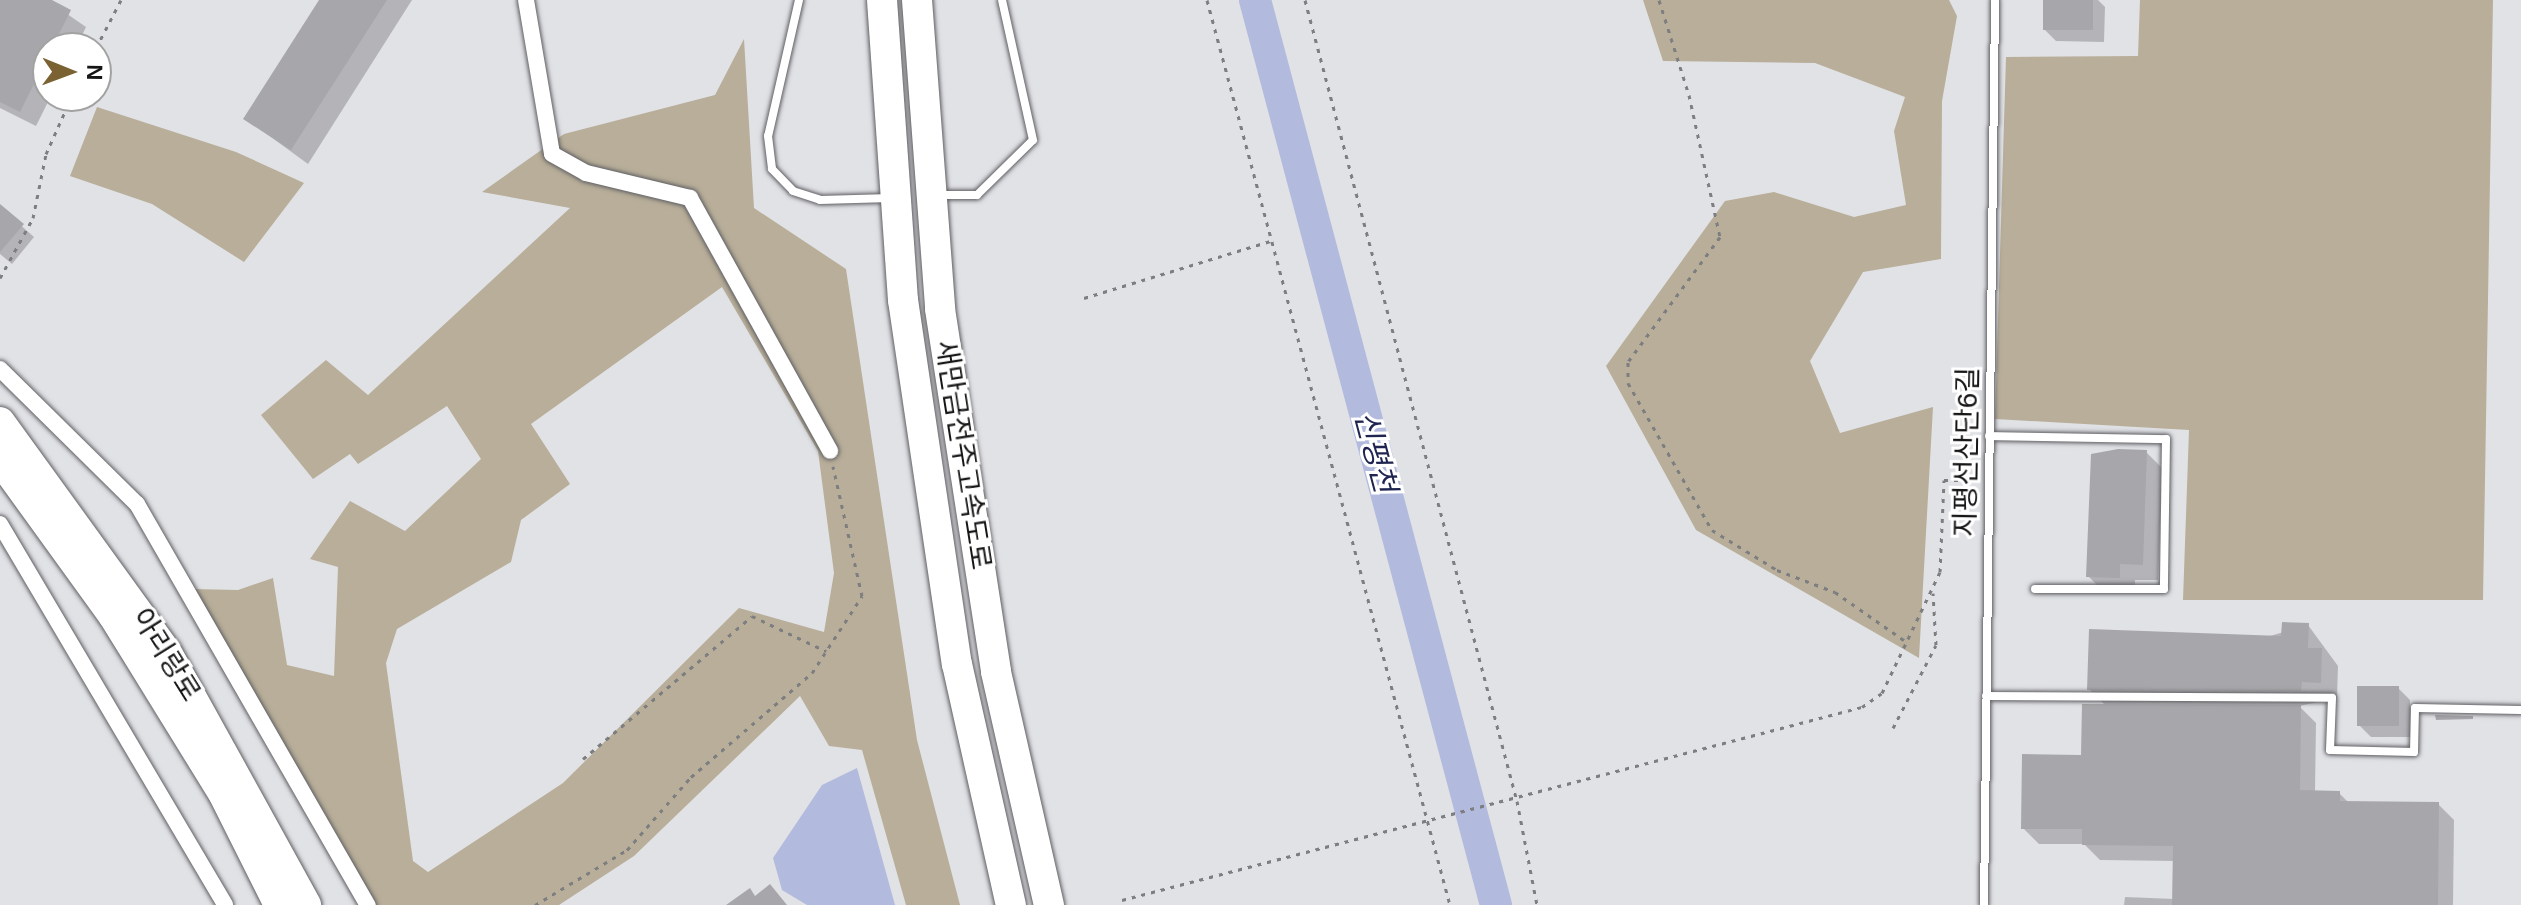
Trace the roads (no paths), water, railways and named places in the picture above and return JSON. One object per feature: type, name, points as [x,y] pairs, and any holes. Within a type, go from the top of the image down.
[{"type":"highway","name":"새만금전주고속도로","points":[[882,0],[903,300],[957,664],[1011,905]]},
{"type":"highway","name":"새만금전주고속도로","points":[[917,0],[940,309],[996,672],[1049,905]]},
{"type":"highway","name":"아리랑로","points":[[0,422],[166,651],[306,905]]},
{"type":"highway","name":"아리랑로","points":[[0,459],[113,615],[224,795],[279,905]]},
{"type":"street","points":[[526,0],[552,154],[586,173],[690,198],[830,451]]},
{"type":"street","points":[[0,369],[137,504],[368,905]]},
{"type":"street","points":[[0,524],[225,905]]},
{"type":"lane","points":[[799,0],[768,136],[772,169],[793,191],[820,200],[896,198]]},
{"type":"lane","points":[[932,196],[977,195],[1033,140],[1002,0]]},
{"type":"lane","name":"지평선산단6길","points":[[1984,905],[1995,0]]},
{"type":"lane","points":[[1989,436],[2166,439],[2164,589],[2035,589]]},
{"type":"lane","points":[[1986,696],[2332,698],[2330,750],[2414,752],[2415,708],[2521,710]]},
{"type":"water","points":[[857,768],[895,905],[807,905],[782,890],[773,858],[822,785]]},
{"type":"waterway","name":"신평천","points":[[1255,0],[1496,905]]}]
